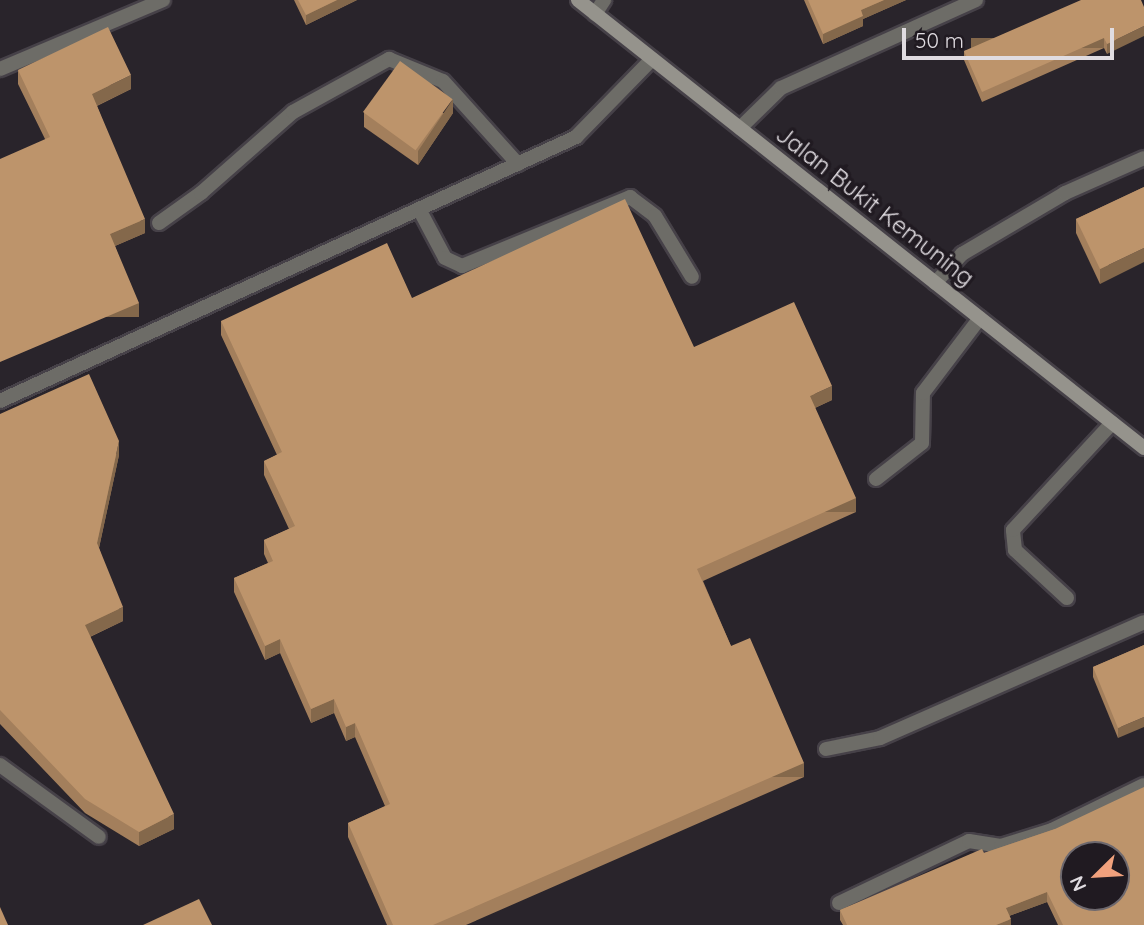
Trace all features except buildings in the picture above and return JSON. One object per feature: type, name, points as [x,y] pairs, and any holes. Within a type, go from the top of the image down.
[{"type":"main road","name":"Jalan Bukit Kemuning","points":[[578,0],[1144,448]]},
{"type":"street","points":[[0,69],[163,0]]},
{"type":"street","points":[[595,13],[604,0]]},
{"type":"street","points":[[740,128],[781,88],[976,0]]},
{"type":"street","points":[[159,223],[201,193],[293,112],[389,59],[443,81],[518,164]]},
{"type":"street","points":[[0,401],[576,137],[652,59]]},
{"type":"street","points":[[935,283],[962,254],[1065,193],[1144,159]]},
{"type":"street","points":[[419,209],[445,258],[462,265],[630,197],[655,216],[692,276]]},
{"type":"street","points":[[876,479],[922,443],[923,393],[980,318]]},
{"type":"street","points":[[1067,598],[1016,550],[1013,530],[1112,423]]},
{"type":"street","points":[[826,750],[880,738],[1144,622]]},
{"type":"street","points":[[0,765],[99,837]]},
{"type":"street","points":[[839,903],[969,841],[1001,846],[1027,838],[1144,785]]}]
